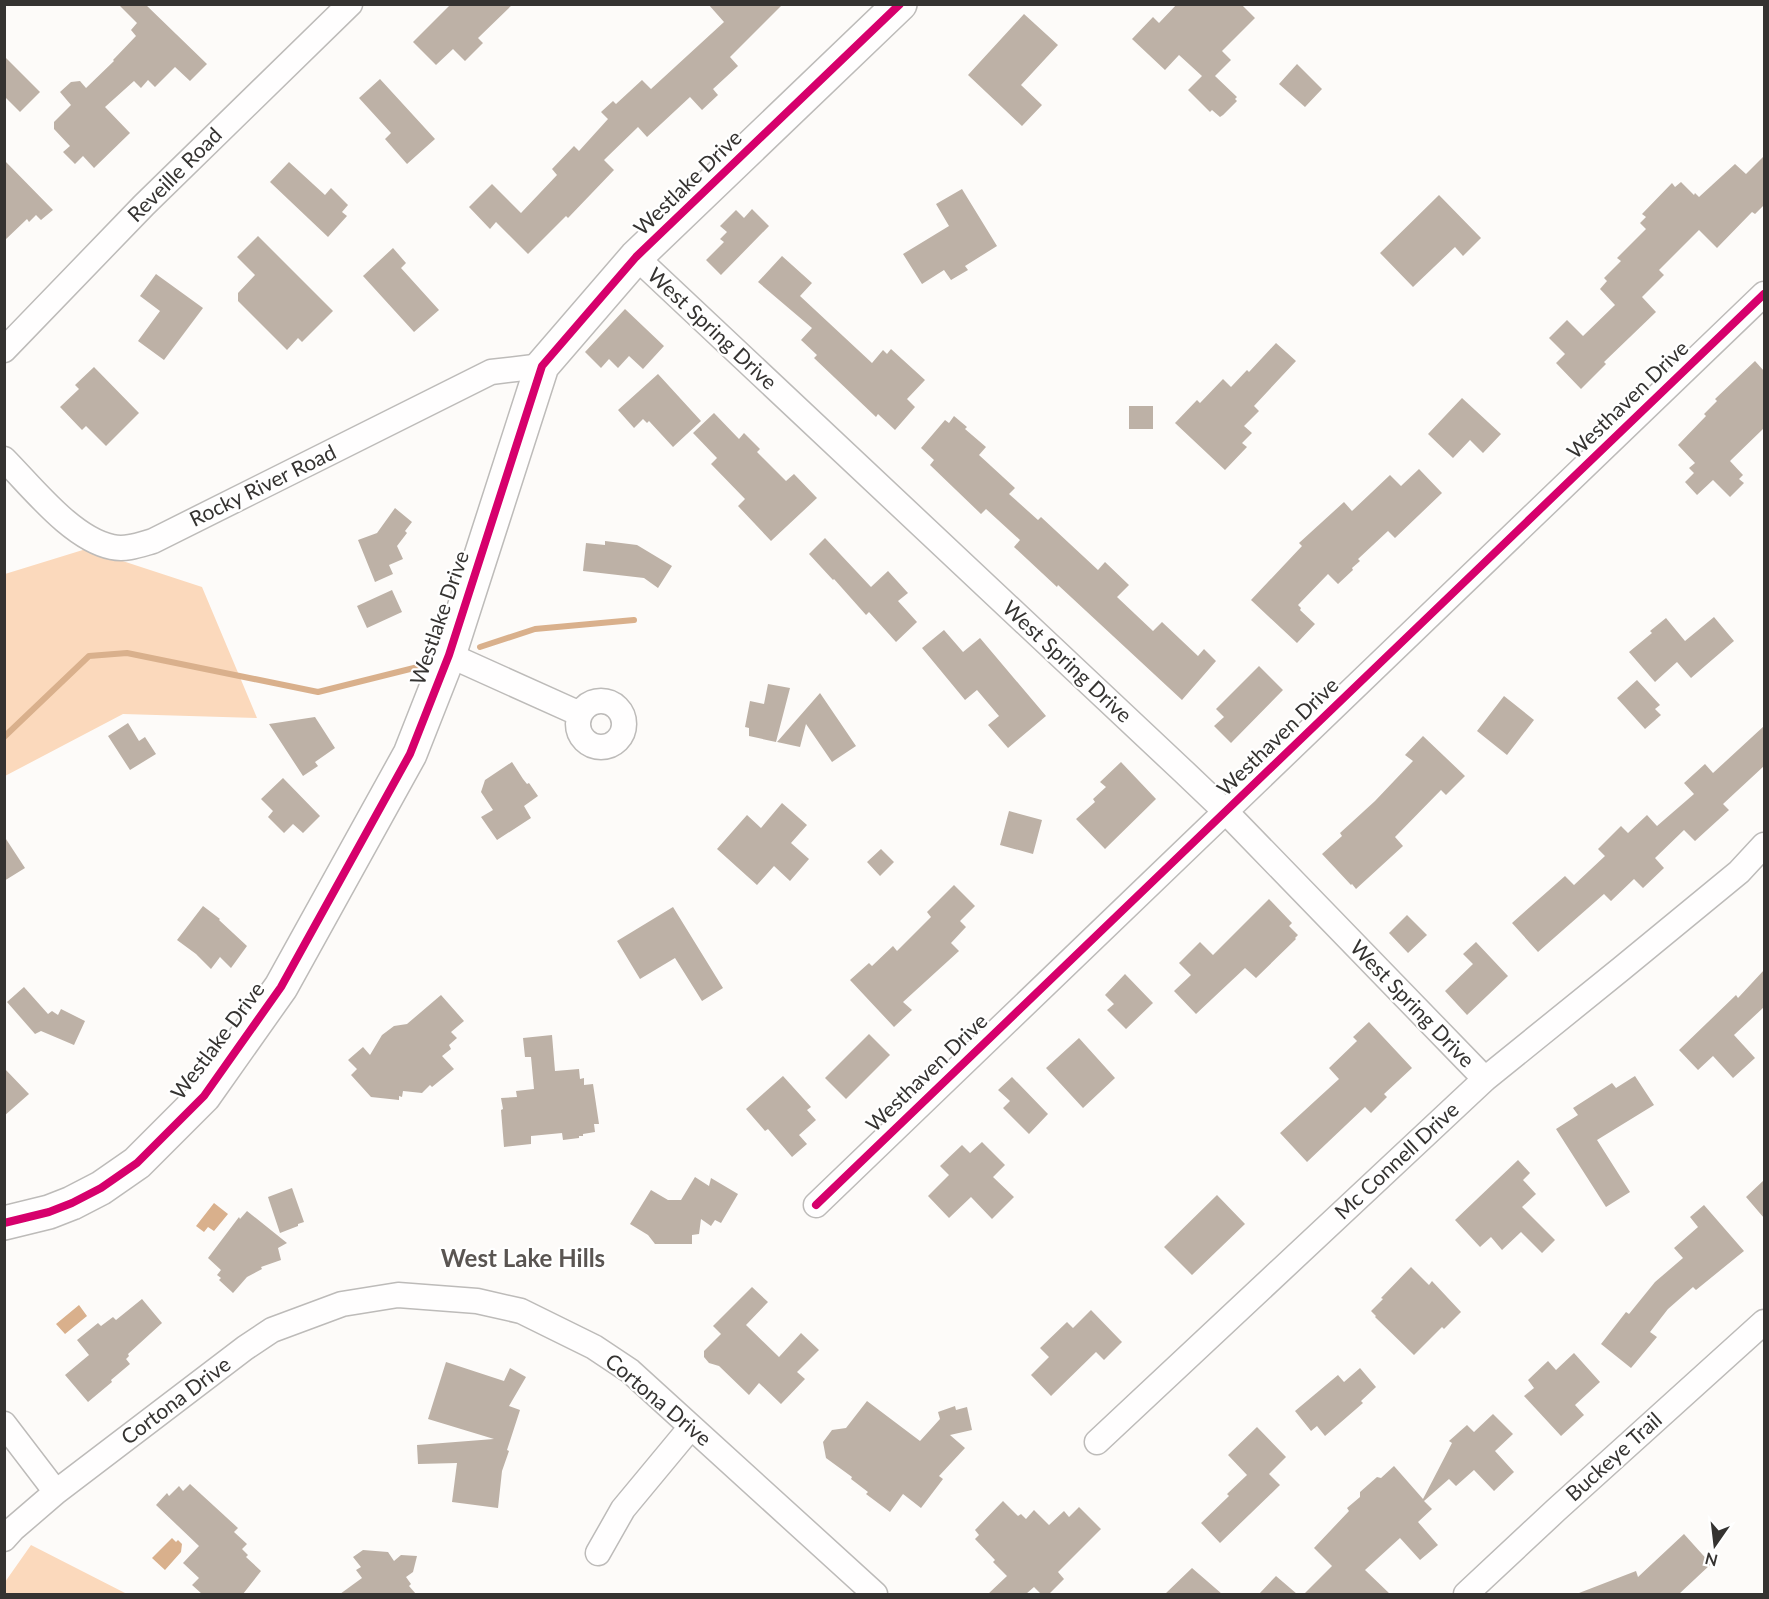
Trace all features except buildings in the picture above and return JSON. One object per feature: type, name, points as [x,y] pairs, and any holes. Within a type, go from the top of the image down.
[{"type":"street","name":"Reveille Road","points":[[4,350],[144,205],[350,4]]},
{"type":"street","name":"Westlake Drive","points":[[4,1223],[49,1212],[101,1188],[137,1163],[204,1096],[281,987],[410,754],[449,655],[542,366],[636,257],[900,4]]},
{"type":"street","name":"West Spring Drive","points":[[636,257],[1226,813],[1485,1079]]},
{"type":"street","name":"Westhaven Drive","points":[[816,1205],[1764,294]]},
{"type":"street","name":"Rocky River Road","points":[[4,459],[72,528],[92,540],[112,547],[133,547],[153,541],[491,372],[542,366]]},
{"type":"street","points":[[449,655],[580,714]]},
{"type":"street","name":"Mc Connell Drive","points":[[1097,1442],[1485,1079],[1739,872],[1764,846]]},
{"type":"street","name":"Cortona Drive","points":[[4,1539],[56,1492],[272,1330],[342,1304],[398,1295],[477,1301],[521,1311],[594,1347],[630,1371],[875,1594]]},
{"type":"street","name":"Buckeye Trail","points":[[1466,1594],[1564,1502],[1764,1322]]},
{"type":"street","points":[[4,1424],[56,1492]]},
{"type":"street","points":[[598,1553],[624,1509],[691,1427]]},
{"type":"shaded area","points":[[86,549],[202,587],[257,718],[123,714],[5,776],[5,574]]},
{"type":"shaded area","points":[[214,1203],[228,1214],[214,1231],[208,1227],[204,1232],[196,1226]]},
{"type":"shaded area","points":[[79,1305],[87,1316],[65,1334],[56,1324]]},
{"type":"shaded area","points":[[172,1538],[182,1544],[181,1552],[165,1570],[152,1558]]},
{"type":"shaded area","points":[[31,1545],[127,1594],[5,1594],[5,1582]]},
{"type":"waterway","points":[[480,647],[535,629],[634,620]]},
{"type":"waterway","points":[[4,737],[89,656],[127,653],[318,692],[426,665]]},
{"type":"cycle path","points":[[4,1223],[49,1212],[101,1188],[137,1163],[204,1096],[281,987],[410,754],[449,655],[542,366],[636,257],[900,4]]},
{"type":"cycle path","points":[[816,1205],[1764,294]]},
{"type":"district","name":"West Lake Hills","points":[[523,1259]]}]
